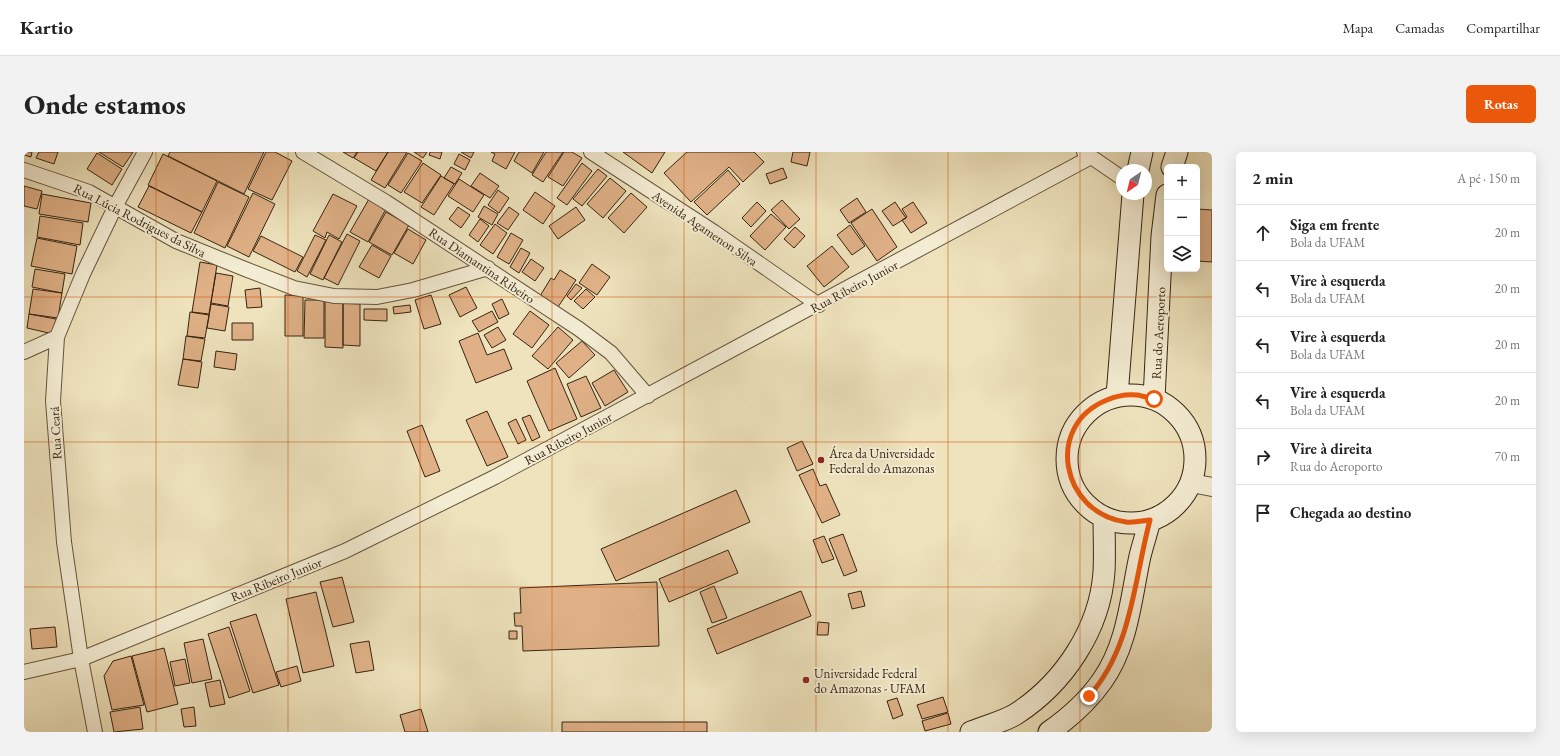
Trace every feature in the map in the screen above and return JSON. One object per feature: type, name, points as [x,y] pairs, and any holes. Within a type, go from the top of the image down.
[{"type":"main road","points":[[1139,164],[1142,152]]},
{"type":"main road","points":[[1173,164],[1177,152]]},
{"type":"main road","points":[[1117,396],[1133,200]]},
{"type":"main road","name":"Rua do Aeroporto","points":[[1154,399],[1162,236],[1166,200]]},
{"type":"main road","points":[[1136,395],[1154,399],[1176,413],[1190,434],[1196,459],[1191,483],[1177,504],[1169,511],[1150,520],[1127,523],[1104,517],[1088,506],[1075,490],[1068,472],[1067,452],[1072,432],[1083,416],[1098,404],[1117,396],[1136,395]]},
{"type":"main road","points":[[971,732],[1015,714],[1044,693],[1075,655],[1095,615],[1104,573],[1104,517]]},
{"type":"main road","points":[[1050,732],[1066,720],[1098,686],[1115,658],[1126,625],[1140,555],[1150,520]]},
{"type":"street","name":"Rua Ceará","points":[[94,732],[81,660],[64,542],[53,401],[57,337],[83,274],[115,207],[145,152]]},
{"type":"street","name":"Rua Diamantina Ribeiro","points":[[302,152],[386,202],[579,329],[611,353],[648,396]]},
{"type":"street","name":"Avenida Agamenon Silva","points":[[591,152],[714,232],[819,305]]},
{"type":"street","name":"Rua Ribeiro Junior","points":[[24,672],[81,660],[345,551],[495,477],[648,396],[739,345],[819,305],[1087,155]]},
{"type":"street","points":[[1087,155],[1116,174]]},
{"type":"street","name":"Rua Lúcia Rodrigues da Silva","points":[[24,170],[89,192],[176,241],[294,288],[334,296],[377,297],[413,290],[488,268]]},
{"type":"street","points":[[24,352],[57,337]]},
{"type":"street","points":[[1191,483],[1212,487]]},
{"type":"building","points":[[24,152],[32,152],[31,157],[24,155]]},
{"type":"building","points":[[39,152],[58,152],[54,164],[36,158]]},
{"type":"building","points":[[99,152],[133,152],[123,167]]},
{"type":"building","points":[[170,152],[264,152],[244,194],[168,156]]},
{"type":"building","points":[[266,152],[275,152],[292,161],[272,200],[248,189]]},
{"type":"building","points":[[343,152],[357,152],[353,158]]},
{"type":"building","points":[[358,152],[388,152],[376,171],[354,158]]},
{"type":"building","points":[[388,152],[407,152],[385,188],[371,180]]},
{"type":"building","points":[[414,152],[427,152],[423,158]]},
{"type":"building","points":[[430,152],[442,152],[440,159],[429,155]]},
{"type":"building","points":[[461,152],[474,152],[471,158]]},
{"type":"building","points":[[491,152],[515,152],[506,169],[492,161],[495,154]]},
{"type":"building","points":[[519,152],[544,152],[532,173],[514,161]]},
{"type":"building","points":[[546,152],[563,152],[543,182],[532,175]]},
{"type":"building","points":[[564,152],[572,152],[582,158],[563,186],[548,177]]},
{"type":"building","points":[[623,152],[665,152],[652,173]]},
{"type":"building","points":[[687,152],[754,152],[764,162],[743,182],[729,167],[691,202],[664,173]]},
{"type":"building","points":[[793,152],[810,152],[807,166],[791,162]]},
{"type":"building","points":[[97,153],[122,169],[112,185],[87,169]]},
{"type":"building","points":[[408,153],[422,161],[401,193],[388,185]]},
{"type":"building","points":[[163,154],[217,181],[202,212],[148,185]]},
{"type":"building","points":[[459,154],[470,160],[465,170],[454,164]]},
{"type":"building","points":[[423,163],[441,175],[422,203],[404,192]]},
{"type":"building","points":[[582,163],[592,171],[567,205],[557,198]]},
{"type":"building","points":[[451,167],[462,173],[455,184],[444,178]]},
{"type":"building","points":[[783,168],[787,178],[770,184],[766,174]]},
{"type":"building","points":[[598,169],[607,176],[582,206],[573,199]]},
{"type":"building","points":[[728,170],[740,184],[707,215],[694,202]]},
{"type":"building","points":[[480,173],[499,186],[490,198],[471,186]]},
{"type":"building","points":[[441,176],[454,184],[434,215],[421,207]]},
{"type":"building","points":[[610,178],[626,191],[603,218],[587,204]]},
{"type":"building","points":[[459,179],[484,195],[473,212],[448,196]]},
{"type":"building","points":[[218,182],[249,197],[225,248],[194,233]]},
{"type":"building","points":[[24,186],[42,191],[37,209],[24,206]]},
{"type":"building","points":[[149,186],[202,212],[191,233],[138,207]]},
{"type":"building","points":[[498,190],[509,198],[499,213],[488,205]]},
{"type":"building","points":[[535,192],[555,206],[543,224],[523,210]]},
{"type":"building","points":[[253,193],[275,204],[249,257],[227,246]]},
{"type":"building","points":[[631,193],[647,207],[624,233],[608,218]]},
{"type":"building","points":[[42,194],[91,203],[88,222],[39,214]]},
{"type":"building","points":[[333,194],[357,206],[339,239],[327,232],[325,238],[313,231]]},
{"type":"building","points":[[857,198],[866,212],[849,223],[840,210]]},
{"type":"building","points":[[369,199],[386,209],[368,242],[350,232]]},
{"type":"building","points":[[782,200],[800,219],[789,229],[771,210]]},
{"type":"building","points":[[757,202],[766,211],[751,227],[742,218]]},
{"type":"building","points":[[895,202],[906,218],[893,226],[882,211]]},
{"type":"building","points":[[913,202],[927,223],[911,233],[902,220],[907,217],[902,209]]},
{"type":"building","points":[[484,206],[498,214],[492,225],[478,217]]},
{"type":"building","points":[[458,207],[470,215],[461,228],[449,219]]},
{"type":"building","points":[[509,207],[519,214],[508,230],[497,223]]},
{"type":"building","points":[[576,207],[585,220],[558,239],[549,226]]},
{"type":"building","points":[[872,209],[897,247],[877,261],[851,223]]},
{"type":"building","points":[[1200,209],[1212,210],[1212,262],[1200,261]]},
{"type":"building","points":[[386,212],[409,225],[392,255],[369,242]]},
{"type":"building","points":[[771,214],[786,227],[765,250],[750,236]]},
{"type":"building","points":[[40,216],[83,223],[80,245],[37,237]]},
{"type":"building","points":[[480,219],[489,226],[478,242],[469,235]]},
{"type":"building","points":[[495,224],[507,233],[493,254],[480,245]]},
{"type":"building","points":[[850,225],[865,246],[852,255],[837,235]]},
{"type":"building","points":[[795,227],[805,236],[794,248],[784,239]]},
{"type":"building","points":[[408,229],[426,240],[413,264],[394,253]]},
{"type":"building","points":[[511,233],[523,240],[509,264],[497,257]]},
{"type":"building","points":[[347,234],[360,241],[338,285],[324,278]]},
{"type":"building","points":[[315,235],[326,240],[307,277],[297,271]]},
{"type":"building","points":[[329,235],[342,242],[323,280],[310,274]]},
{"type":"building","points":[[261,236],[303,257],[295,272],[253,251]]},
{"type":"building","points":[[37,238],[77,246],[72,274],[31,266]]},
{"type":"building","points":[[372,245],[391,256],[379,278],[359,267]]},
{"type":"building","points":[[832,246],[849,267],[824,287],[807,266]]},
{"type":"building","points":[[521,248],[530,253],[519,273],[510,267]]},
{"type":"building","points":[[531,259],[544,268],[535,281],[522,272]]},
{"type":"building","points":[[200,262],[217,265],[209,314],[192,312]]},
{"type":"building","points":[[592,264],[610,277],[597,295],[579,283]]},
{"type":"building","points":[[35,269],[65,274],[62,293],[32,287]]},
{"type":"building","points":[[560,270],[576,280],[558,307],[540,296],[551,278],[554,280]]},
{"type":"building","points":[[216,273],[233,276],[228,306],[211,303]]},
{"type":"building","points":[[576,284],[582,288],[571,300],[567,296]]},
{"type":"building","points":[[466,287],[477,308],[460,317],[449,295]]},
{"type":"building","points":[[260,288],[262,307],[247,308],[245,290]]},
{"type":"building","points":[[33,289],[62,293],[58,318],[29,314]]},
{"type":"building","points":[[586,289],[595,297],[583,309],[574,301]]},
{"type":"building","points":[[285,295],[303,296],[303,336],[285,336]]},
{"type":"building","points":[[431,295],[441,324],[424,329],[415,300]]},
{"type":"building","points":[[502,299],[509,314],[499,319],[492,304]]},
{"type":"building","points":[[305,300],[324,300],[324,338],[304,338]]},
{"type":"building","points":[[325,300],[343,300],[343,348],[325,347]]},
{"type":"building","points":[[343,303],[360,304],[360,346],[343,345]]},
{"type":"building","points":[[211,304],[229,307],[225,331],[207,328]]},
{"type":"building","points":[[410,305],[411,312],[394,314],[393,307]]},
{"type":"building","points":[[364,309],[387,309],[387,321],[364,320]]},
{"type":"building","points":[[492,311],[498,322],[479,332],[472,321]]},
{"type":"building","points":[[530,311],[549,325],[532,348],[513,334]]},
{"type":"building","points":[[190,312],[209,315],[205,338],[187,336]]},
{"type":"building","points":[[29,314],[56,319],[53,334],[27,328]]},
{"type":"building","points":[[232,323],[253,323],[253,340],[232,340]]},
{"type":"building","points":[[498,327],[506,340],[492,348],[484,335]]},
{"type":"building","points":[[558,327],[573,340],[548,369],[532,356]]},
{"type":"building","points":[[478,333],[487,355],[504,349],[512,369],[476,383],[459,341]]},
{"type":"building","points":[[186,336],[205,339],[201,361],[183,359]]},
{"type":"building","points":[[582,341],[595,355],[569,378],[556,363]]},
{"type":"building","points":[[216,351],[237,354],[235,370],[214,367]]},
{"type":"building","points":[[183,359],[202,362],[198,388],[178,385]]},
{"type":"building","points":[[555,368],[577,419],[549,431],[527,381]]},
{"type":"building","points":[[614,370],[628,392],[605,406],[592,383]]},
{"type":"building","points":[[586,376],[601,408],[581,417],[567,384]]},
{"type":"building","points":[[487,411],[508,457],[487,466],[466,420]]},
{"type":"building","points":[[530,415],[540,437],[532,441],[522,418]]},
{"type":"building","points":[[516,419],[526,440],[518,444],[508,423]]},
{"type":"building","points":[[422,425],[440,471],[425,477],[407,431]]},
{"type":"building","points":[[802,441],[813,464],[797,471],[787,448]]},
{"type":"building","points":[[813,469],[820,486],[826,484],[840,515],[822,523],[799,475]]},
{"type":"building","points":[[736,490],[750,522],[616,581],[601,549]]},
{"type":"building","points":[[843,534],[857,571],[844,576],[829,539]]},
{"type":"building","points":[[824,536],[834,559],[822,563],[813,540]]},
{"type":"building","points":[[728,550],[738,573],[669,602],[659,579]]},
{"type":"building","points":[[342,577],[354,622],[333,627],[320,582]]},
{"type":"building","points":[[657,582],[659,646],[523,651],[522,626],[515,626],[514,613],[521,613],[520,588]]},
{"type":"building","points":[[714,586],[727,618],[712,623],[700,592]]},
{"type":"building","points":[[801,591],[811,616],[717,654],[707,629]]},
{"type":"building","points":[[861,591],[865,606],[852,609],[848,594]]},
{"type":"building","points":[[316,592],[334,666],[303,673],[286,599]]},
{"type":"building","points":[[256,614],[279,685],[253,693],[230,622]]},
{"type":"building","points":[[818,622],[829,623],[828,635],[817,635]]},
{"type":"building","points":[[55,627],[57,647],[32,649],[30,629]]},
{"type":"building","points":[[229,627],[250,691],[229,698],[208,634]]},
{"type":"building","points":[[509,631],[517,631],[517,639],[509,639]]},
{"type":"building","points":[[203,639],[212,679],[192,683],[184,643]]},
{"type":"building","points":[[369,641],[374,670],[356,673],[350,644]]},
{"type":"building","points":[[164,648],[178,704],[147,712],[132,656]]},
{"type":"building","points":[[131,656],[144,705],[112,710],[104,676],[113,661]]},
{"type":"building","points":[[185,659],[190,683],[175,686],[170,662]]},
{"type":"building","points":[[297,666],[301,681],[281,687],[276,672]]},
{"type":"building","points":[[220,680],[225,704],[210,707],[205,683]]},
{"type":"building","points":[[943,697],[948,712],[922,719],[917,705]]},
{"type":"building","points":[[897,698],[903,715],[893,719],[887,701]]},
{"type":"building","points":[[140,707],[143,729],[114,732],[110,712]]},
{"type":"building","points":[[194,707],[196,726],[184,727],[181,709]]},
{"type":"building","points":[[421,709],[428,732],[405,732],[400,715]]},
{"type":"building","points":[[948,713],[951,724],[925,731],[922,721]]},
{"type":"building","points":[[562,722],[707,722],[707,732],[562,732]]},
{"type":"place","name":"Área da Universidade Federal do Amazonas","points":[[821,460]]},
{"type":"place","name":"Universidade Federal do Amazonas - UFAM","points":[[806,680]]},
{"type":"route","points":[[1089,696],[1102,681],[1115,658],[1126,625],[1140,555],[1150,520],[1127,523],[1104,517],[1088,506],[1075,490],[1068,472],[1067,452],[1072,432],[1083,416],[1098,404],[1117,396],[1136,395],[1154,399]]}]
